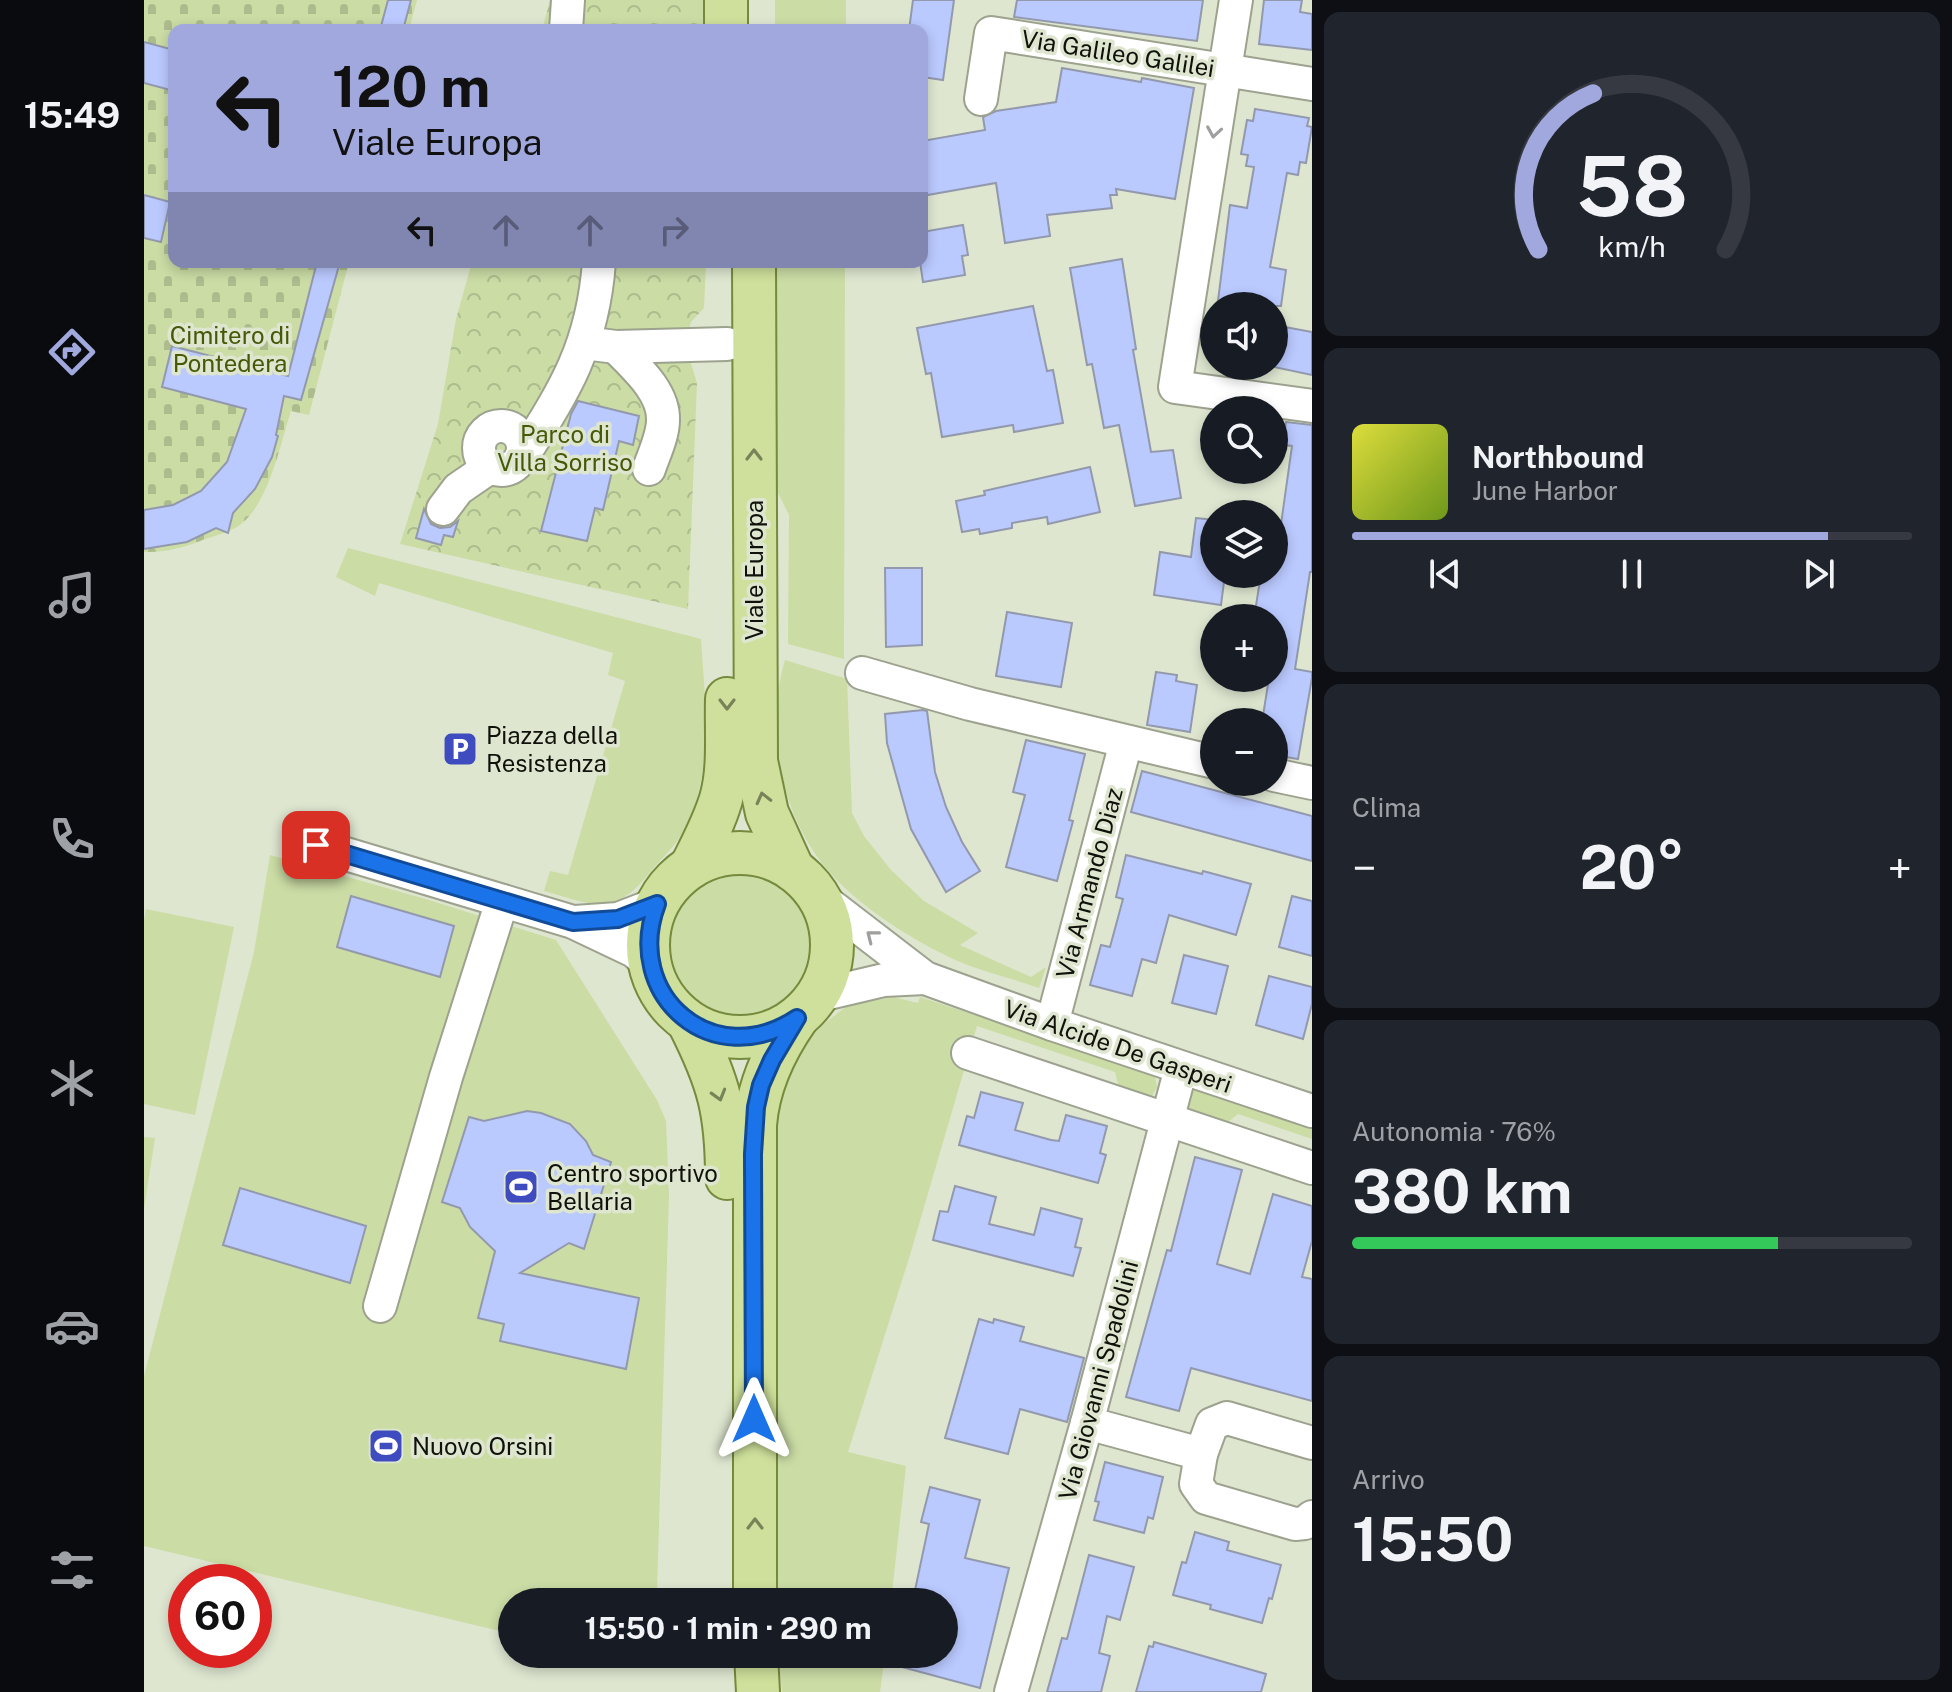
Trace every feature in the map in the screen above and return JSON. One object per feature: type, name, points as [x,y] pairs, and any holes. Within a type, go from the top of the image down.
[{"type":"main road","points":[[726,0],[726,24]]},
{"type":"main road","points":[[753,0],[753,24]]},
{"type":"main road","name":"Viale Europa","points":[[691,867],[718,808],[726,763],[726,268]]},
{"type":"main road","name":"Viale Europa","points":[[754,268],[757,773],[767,813],[828,920],[832,946],[828,972],[779,1046],[761,1085],[755,1125],[755,1588]]},
{"type":"main road","name":"Viale Europa","points":[[805,883],[769,858],[743,853],[707,859],[677,877],[657,904],[648,934],[650,965],[661,993],[689,1023],[712,1033],[745,1037],[778,1029],[807,1007]]},
{"type":"main road","name":"Viale Europa","points":[[689,1023],[717,1086],[726,1123],[727,1588]]},
{"type":"main road","points":[[729,1668],[730,1692]]},
{"type":"main road","points":[[757,1668],[758,1692]]},
{"type":"street","points":[[566,24],[568,0]]},
{"type":"street","points":[[1236,0],[1175,387],[1312,406]]},
{"type":"street","name":"Via Galileo Galilei","points":[[981,99],[991,33],[1312,84]]},
{"type":"street","points":[[598,268],[596,292],[600,345],[654,391],[662,407],[663,423],[649,469]]},
{"type":"street","points":[[443,509],[458,489],[517,449],[571,377],[600,345],[727,344]]},
{"type":"street","points":[[862,673],[970,704],[1200,759]]},
{"type":"street","name":"Via Armando Diaz","points":[[1052,1024],[1126,742]]},
{"type":"street","points":[[1288,778],[1312,783]]},
{"type":"street","points":[[316,845],[573,922],[634,951],[650,965]]},
{"type":"street","name":"Via Alcide De Gasperi","points":[[805,883],[925,978],[1312,1111]]},
{"type":"street","points":[[380,1306],[446,1077],[502,901]]},
{"type":"street","points":[[573,922],[618,919],[657,904]]},
{"type":"street","name":"Via Alcide De Gasperi","points":[[807,1007],[866,983],[925,978]]},
{"type":"street","points":[[968,1053],[1312,1168]]},
{"type":"street","name":"Via Giovanni Spadolini","points":[[1011,1692],[1087,1423],[1181,1068]]},
{"type":"street","points":[[1312,1443],[1227,1418],[1212,1424],[1201,1454],[1196,1484],[1206,1498],[1295,1524],[1305,1523],[1312,1517]]},
{"type":"street","points":[[1087,1423],[1201,1454]]},
{"type":"green space","name":"Cimitero di Pontedera","points":[[144,0],[417,0],[411,24],[168,24],[168,268],[347,268],[309,415],[291,411],[271,475],[256,507],[246,519],[228,531],[183,547],[144,552]]},
{"type":"green space","points":[[550,0],[703,0],[704,24],[544,24]]},
{"type":"green space","points":[[775,0],[846,0],[846,24],[775,24]]},
{"type":"green space","name":"Parco di Villa Sorriso","points":[[470,268],[706,268],[704,308],[691,322],[685,344],[697,383],[688,609],[400,544],[438,424],[456,319]]},
{"type":"green space","points":[[775,268],[845,268],[844,659],[788,644],[789,515],[775,487]]},
{"type":"green space","points":[[348,548],[701,639],[706,741],[699,791],[691,815],[674,846],[631,892],[612,903],[597,904],[544,891],[550,871],[568,875],[625,681],[608,675],[613,653],[379,583],[375,596],[336,577]]},
{"type":"green space","points":[[785,660],[847,679],[852,813],[864,836],[891,870],[924,901],[978,933],[960,945],[1031,977],[1046,967],[1039,988],[958,961],[931,948],[862,903],[821,862],[795,817],[780,765],[776,712]]},
{"type":"green space","points":[[270,855],[556,940],[657,1100],[666,1121],[669,1196],[657,1588],[498,1588],[498,1631],[272,1577],[272,1564],[219,1564],[144,1546],[144,1376],[254,952]]},
{"type":"green space","points":[[742,867],[772,873],[797,890],[814,915],[820,945],[814,975],[797,1000],[772,1017],[742,1023],[712,1017],[687,1000],[670,975],[664,945],[670,915],[687,890],[712,873]]},
{"type":"green space","points":[[146,909],[234,927],[195,1115],[144,1104]]},
{"type":"green space","points":[[893,997],[918,1003],[920,997],[1148,1072],[1155,1077],[1157,1087],[1151,1098],[1120,1091],[1115,1072],[977,1026],[848,1452],[906,1466],[893,1588],[776,1588],[772,1125],[779,1086],[809,1035],[847,1006]]},
{"type":"green space","points":[[1192,1087],[1312,1128],[1312,1139],[1238,1114],[1222,1127],[1182,1114]]},
{"type":"green space","points":[[144,1137],[155,1138],[144,1209]]},
{"type":"green space","points":[[779,1668],[883,1668],[880,1692],[782,1692]]},
{"type":"building","points":[[388,0],[411,0],[405,24],[382,24]]},
{"type":"building","points":[[913,0],[954,0],[943,80],[928,78],[928,24],[910,24]]},
{"type":"building","points":[[1017,0],[1203,0],[1197,41],[1014,17]]},
{"type":"building","points":[[1264,0],[1302,0],[1300,12],[1312,14],[1312,50],[1259,44]]},
{"type":"building","points":[[144,42],[168,48],[168,89],[144,83]]},
{"type":"building","points":[[1062,68],[1194,88],[1175,199],[1116,189],[1117,195],[1110,195],[1112,208],[1047,215],[1050,236],[1005,243],[996,183],[928,195],[928,140],[985,130],[983,117],[996,111],[1056,102]]},
{"type":"building","points":[[1255,109],[1309,118],[1307,126],[1312,127],[1306,163],[1300,162],[1298,175],[1287,173],[1270,267],[1286,270],[1283,292],[1219,292],[1230,205],[1247,208],[1254,167],[1246,166],[1248,155],[1241,154],[1247,120],[1253,121]]},
{"type":"building","points":[[144,195],[168,201],[161,242],[144,238]]},
{"type":"building","points":[[963,225],[968,255],[962,256],[965,275],[923,282],[921,268],[928,268],[928,231]]},
{"type":"building","points":[[1122,259],[1136,349],[1133,350],[1151,452],[1173,450],[1181,498],[1135,506],[1119,425],[1104,428],[1092,364],[1087,365],[1070,268]]},
{"type":"building","points":[[315,268],[338,268],[301,400],[284,396],[272,457],[255,489],[233,513],[228,533],[216,528],[187,542],[144,549],[144,510],[173,505],[201,491],[227,462],[246,409],[162,387],[172,346],[288,376]]},
{"type":"building","points":[[1033,306],[1047,371],[1053,370],[1063,423],[1014,432],[1013,425],[942,437],[931,373],[926,374],[917,328]]},
{"type":"building","points":[[1288,328],[1312,332],[1312,375],[1288,370]]},
{"type":"building","points":[[578,401],[639,416],[633,445],[619,441],[603,510],[595,508],[587,541],[541,531],[571,414]]},
{"type":"building","points":[[1288,422],[1312,425],[1312,572],[1295,669],[1312,672],[1312,678],[1298,759],[1288,757],[1288,708],[1264,708],[1267,692],[1288,692],[1288,604],[1256,604],[1259,588],[1288,588],[1288,500],[1284,500],[1292,446],[1288,446]]},
{"type":"building","points":[[1090,467],[1100,512],[1048,524],[1047,517],[1012,523],[1012,528],[980,534],[979,529],[962,532],[956,501],[985,495],[984,491]]},
{"type":"building","points":[[424,509],[431,524],[440,528],[450,527],[458,521],[453,537],[444,535],[441,545],[416,538]]},
{"type":"building","points":[[1196,518],[1200,518],[1200,588],[1223,588],[1221,604],[1154,595],[1160,552],[1191,557]]},
{"type":"building","points":[[885,568],[922,568],[922,645],[886,647]]},
{"type":"building","points":[[1007,612],[1072,623],[1061,687],[996,676]]},
{"type":"building","points":[[1156,672],[1177,675],[1176,681],[1197,685],[1190,732],[1147,725]]},
{"type":"building","points":[[927,711],[935,772],[946,807],[980,871],[946,892],[911,829],[887,743],[885,714]]},
{"type":"building","points":[[1026,740],[1085,754],[1069,820],[1073,821],[1057,881],[1006,867],[1025,795],[1013,792]]},
{"type":"building","points":[[1142,771],[1200,786],[1200,796],[1236,796],[1312,816],[1312,861],[1131,812]]},
{"type":"building","points":[[1126,855],[1251,884],[1236,935],[1169,915],[1156,963],[1142,959],[1132,996],[1090,985],[1101,945],[1110,947],[1123,899],[1116,897]]},
{"type":"building","points":[[351,896],[454,926],[440,977],[337,947]]},
{"type":"building","points":[[1292,896],[1312,901],[1312,956],[1279,947]]},
{"type":"building","points":[[1184,955],[1228,966],[1216,1014],[1172,1003]]},
{"type":"building","points":[[1269,976],[1312,987],[1312,1004],[1303,1039],[1256,1025]]},
{"type":"building","points":[[981,1092],[1023,1103],[1015,1130],[1051,1140],[1059,1141],[1066,1115],[1107,1126],[1100,1153],[1106,1155],[1098,1183],[959,1145],[967,1116],[974,1118]]},
{"type":"building","points":[[527,1111],[570,1124],[586,1141],[593,1155],[611,1162],[584,1249],[569,1243],[520,1273],[639,1298],[626,1369],[500,1341],[504,1324],[478,1318],[495,1251],[470,1227],[460,1208],[442,1202],[469,1117],[484,1121]]},
{"type":"building","points":[[1195,1157],[1242,1170],[1217,1264],[1250,1274],[1273,1194],[1312,1206],[1312,1241],[1302,1277],[1312,1279],[1312,1401],[1191,1368],[1179,1411],[1126,1397],[1167,1250],[1171,1251]]},
{"type":"building","points":[[955,1186],[996,1197],[989,1224],[1034,1235],[1041,1208],[1082,1219],[1075,1247],[1081,1248],[1073,1276],[933,1240],[940,1211],[948,1212]]},
{"type":"building","points":[[240,1188],[366,1226],[350,1283],[223,1245]]},
{"type":"building","points":[[979,1319],[993,1323],[994,1319],[1024,1327],[1020,1341],[1084,1358],[1067,1422],[1020,1409],[1008,1454],[945,1438]]},
{"type":"building","points":[[1105,1462],[1163,1477],[1153,1519],[1148,1517],[1144,1533],[1094,1520],[1099,1502],[1095,1501]]},
{"type":"building","points":[[930,1487],[980,1500],[965,1558],[1009,1568],[980,1688],[906,1668],[958,1668],[958,1588],[915,1588],[929,1524],[921,1522]]},
{"type":"building","points":[[1195,1532],[1229,1542],[1227,1550],[1281,1565],[1262,1623],[1173,1595]]},
{"type":"building","points":[[1089,1555],[1134,1567],[1120,1620],[1107,1616],[1099,1653],[1110,1656],[1101,1692],[1047,1692],[1062,1638],[1067,1639]]},
{"type":"building","points":[[1154,1642],[1266,1674],[1261,1692],[1136,1692],[1149,1646],[1153,1647]]},
{"type":"place","name":"Piazza della Resistenza","points":[[460,749]]},
{"type":"place","name":"Centro sportivo Bellaria","points":[[521,1187]]},
{"type":"place","name":"Nuovo Orsini","points":[[386,1446]]},
{"type":"route","points":[[316,845],[573,922],[618,919],[657,904],[648,934],[650,965],[669,1005],[689,1023],[712,1033],[745,1037],[778,1029],[797,1018],[772,1060],[756,1107],[753,1154],[754,1419]]}]
